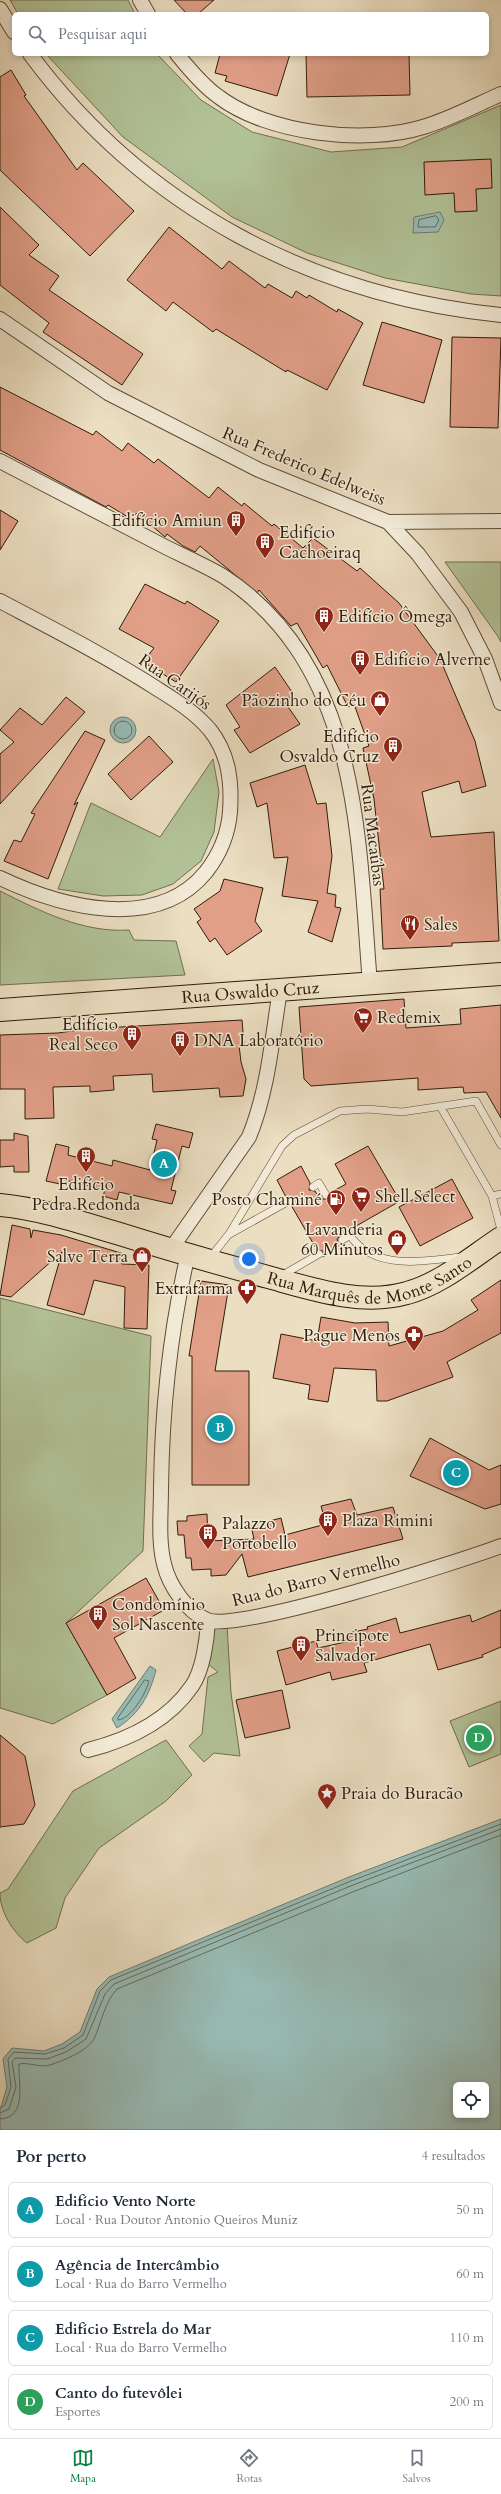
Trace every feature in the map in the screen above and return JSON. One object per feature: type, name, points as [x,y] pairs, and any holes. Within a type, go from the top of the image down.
[{"type":"main road","name":"Rua Oswaldo Cruz","points":[[0,1010],[501,974]]},
{"type":"main road","name":"Rua Marquês de Monte Santo","points":[[0,1205],[58,1216],[189,1255],[324,1292],[383,1298],[408,1293],[435,1281],[501,1238]]},
{"type":"street","points":[[140,0],[147,12]]},
{"type":"street","points":[[0,9],[12,29]]},
{"type":"street","points":[[32,56],[76,110],[117,150],[156,184],[210,220],[274,253],[335,279],[426,304],[501,314]]},
{"type":"street","points":[[179,56],[219,98],[241,110],[271,121],[312,132],[345,137],[387,134],[423,127],[501,94]]},
{"type":"street","name":"Rua Frederico Edelweiss","points":[[0,319],[108,393],[259,470],[388,522],[418,554],[461,612],[485,659],[501,703]]},
{"type":"street","name":"Rua Macaúbas","points":[[0,461],[222,576],[266,612],[288,635],[307,663],[326,702],[340,741],[350,789],[359,848],[370,984]]},
{"type":"street","points":[[388,522],[501,521]]},
{"type":"street","name":"Rua Carijós","points":[[0,601],[128,670],[191,711],[210,730],[223,751],[230,772],[231,801],[229,823],[224,844],[214,861],[200,879],[182,893],[162,903],[116,909],[68,903],[0,878]]},
{"type":"street","points":[[88,1750],[113,1744],[160,1720],[193,1685],[206,1644],[208,1621],[191,1610],[171,1583],[164,1565],[162,1546],[162,1448],[164,1406],[175,1317],[189,1255],[252,1131],[264,1088],[280,990]]},
{"type":"street","name":"Rua do Barro Vermelho","points":[[208,1621],[260,1616],[419,1574],[501,1546]]},
{"type":"lane","points":[[230,1234],[265,1172],[282,1146],[294,1134],[340,1111],[351,1109],[402,1112],[476,1101],[501,1145]]},
{"type":"lane","points":[[440,1106],[492,1196],[501,1230]]},
{"type":"lane","points":[[313,1187],[319,1183],[326,1195]]},
{"type":"lane","points":[[492,1196],[501,1194]]},
{"type":"lane","points":[[189,1255],[289,1201]]},
{"type":"lane","points":[[342,1240],[348,1234],[380,1258],[404,1263],[473,1256]]},
{"type":"lane","points":[[276,1279],[319,1254]]},
{"type":"green space","points":[[10,0],[128,0],[134,12],[17,12]]},
{"type":"green space","points":[[48,56],[159,56],[201,100],[252,132],[331,152],[402,147],[501,105],[501,296],[471,294],[385,278],[307,253],[232,217],[123,137]]},
{"type":"green space","points":[[445,562],[501,562],[501,642],[497,635]]},
{"type":"green space","points":[[213,759],[219,792],[214,832],[201,861],[173,884],[142,895],[103,896],[58,889],[91,803],[160,837]]},
{"type":"green space","points":[[0,891],[62,919],[95,928],[129,930],[134,940],[176,941],[185,975],[0,985]]},
{"type":"green space","points":[[0,1298],[151,1336],[143,1551],[66,1623],[107,1695],[53,1724],[0,1708]]},
{"type":"green space","points":[[227,1625],[231,1693],[240,1756],[214,1753],[204,1762],[189,1746],[202,1734],[208,1677],[218,1672],[208,1664],[213,1626]]},
{"type":"green space","points":[[501,1701],[501,1754],[469,1767],[450,1721]]},
{"type":"green space","points":[[166,1740],[192,1775],[166,1801],[99,1848],[65,1898],[56,1928],[27,1943],[8,1921],[2,1907],[0,1893],[8,1889],[73,1791]]},
{"type":"water","points":[[440,212],[444,220],[438,232],[413,233],[414,217]]},
{"type":"water","points":[[123,717],[132,721],[136,730],[132,739],[123,743],[114,739],[110,730],[114,721]]},
{"type":"water","points":[[150,1666],[156,1670],[147,1696],[138,1710],[117,1728],[112,1719]]},
{"type":"water","points":[[501,1819],[501,2130],[0,2130],[0,2110],[7,2087],[3,2059],[12,2048],[44,2051],[62,2044],[80,2032],[97,1989],[109,1977],[349,1877]]},
{"type":"building","points":[[174,0],[214,0],[200,12],[185,12]]},
{"type":"building","points":[[219,56],[289,56],[277,96],[225,81],[227,76],[215,73]]},
{"type":"building","points":[[306,56],[409,56],[410,95],[307,97]]},
{"type":"building","points":[[11,70],[26,95],[24,96],[77,170],[83,163],[134,211],[90,256],[0,170],[0,77]]},
{"type":"building","points":[[491,159],[492,188],[476,189],[477,211],[455,212],[454,193],[425,195],[424,162]]},
{"type":"building","points":[[0,207],[39,245],[29,255],[59,276],[49,290],[143,354],[122,385],[43,332],[49,323],[0,285]]},
{"type":"building","points":[[169,227],[222,269],[229,261],[265,288],[268,284],[292,298],[296,291],[307,298],[309,295],[337,312],[338,309],[363,323],[327,390],[287,370],[286,372],[216,329],[213,332],[173,302],[166,311],[127,280]]},
{"type":"building","points":[[382,322],[442,340],[424,403],[363,385]]},
{"type":"building","points":[[452,337],[501,338],[498,428],[450,427]]},
{"type":"building","points":[[0,387],[93,435],[96,431],[122,451],[128,443],[154,463],[158,459],[209,498],[218,487],[242,506],[244,503],[272,526],[274,524],[303,548],[313,538],[357,571],[360,568],[399,603],[440,659],[475,741],[486,786],[462,793],[459,781],[422,792],[431,837],[494,832],[499,941],[452,943],[452,946],[383,949],[380,889],[384,889],[374,799],[363,748],[369,746],[354,704],[348,707],[327,665],[323,668],[297,623],[291,626],[259,590],[257,593],[200,546],[195,552],[183,546],[167,534],[165,537],[137,513],[131,519],[108,505],[106,507],[0,450]]},
{"type":"building","points":[[0,510],[18,521],[0,550]]},
{"type":"building","points":[[145,584],[185,604],[187,601],[219,621],[176,682],[143,662],[154,648],[119,629]]},
{"type":"building","points":[[275,667],[294,695],[284,701],[300,724],[250,753],[234,730],[240,727],[226,705]]},
{"type":"building","points":[[66,697],[85,712],[0,804],[0,754],[14,742],[0,730],[20,708],[42,725]]},
{"type":"building","points":[[85,731],[105,740],[74,805],[78,802],[48,879],[4,861],[14,840],[21,842],[35,814],[31,813]]},
{"type":"building","points":[[149,736],[173,762],[131,800],[108,774]]},
{"type":"building","points":[[305,765],[317,804],[326,803],[332,856],[327,893],[336,895],[335,907],[341,908],[332,942],[308,932],[318,901],[282,896],[288,857],[274,858],[267,803],[257,807],[250,783]]},
{"type":"building","points":[[224,879],[263,888],[255,921],[262,931],[227,955],[215,938],[210,942],[197,922],[201,919],[194,909],[220,891]]},
{"type":"building","points":[[404,999],[406,1028],[461,1024],[460,1009],[501,1005],[501,1118],[486,1092],[464,1093],[463,1087],[418,1090],[418,1078],[311,1086],[304,1079],[299,1007]]},
{"type":"building","points":[[242,1020],[244,1045],[239,1045],[241,1062],[246,1079],[243,1096],[220,1097],[219,1088],[153,1092],[152,1074],[113,1076],[114,1090],[90,1092],[90,1086],[53,1087],[54,1118],[25,1119],[25,1089],[0,1089],[0,1035],[58,1033],[86,1029]]},
{"type":"building","points":[[156,1124],[193,1133],[189,1148],[182,1146],[171,1190],[176,1191],[172,1204],[119,1192],[117,1200],[103,1196],[105,1190],[61,1179],[60,1184],[46,1181],[56,1144],[69,1147],[68,1155],[112,1166],[113,1160],[150,1170],[157,1140],[152,1139]]},
{"type":"building","points":[[14,1133],[28,1136],[29,1172],[14,1172],[14,1166],[0,1167],[0,1140],[14,1140]]},
{"type":"building","name":"Posto Chaminé","points":[[368,1146],[400,1201],[351,1229],[344,1227],[337,1240],[340,1244],[345,1245],[323,1257],[323,1251],[317,1250],[291,1205],[293,1198],[286,1197],[277,1180],[301,1166],[310,1183],[309,1190],[315,1191],[320,1199],[328,1199],[330,1193],[346,1184],[335,1164]]},
{"type":"building","points":[[452,1179],[473,1218],[420,1246],[399,1207]]},
{"type":"building","points":[[12,1225],[30,1229],[31,1238],[33,1230],[61,1235],[124,1254],[122,1264],[149,1265],[147,1329],[124,1328],[125,1287],[94,1280],[84,1315],[47,1305],[62,1252],[11,1297],[0,1295]]},
{"type":"building","points":[[501,1280],[501,1333],[447,1362],[453,1377],[387,1401],[377,1401],[376,1370],[334,1368],[328,1402],[308,1399],[310,1385],[273,1378],[281,1334],[317,1341],[321,1317],[355,1323],[388,1322],[389,1346],[443,1331],[478,1310],[471,1300]]},
{"type":"building","points":[[201,1281],[229,1285],[215,1371],[249,1371],[249,1485],[192,1485],[192,1356],[189,1356]]},
{"type":"building","points":[[430,1438],[489,1470],[501,1465],[501,1504],[485,1509],[410,1476]]},
{"type":"building","name":"Plaza Rimini","points":[[351,1499],[357,1515],[393,1507],[403,1539],[248,1577],[242,1554],[226,1575],[211,1576],[211,1569],[192,1570],[191,1558],[186,1558],[184,1535],[178,1535],[177,1521],[187,1521],[187,1516],[207,1514],[208,1541],[254,1539],[251,1526],[281,1518],[285,1535],[326,1524],[321,1506]]},
{"type":"building","name":"Condomínio Sol Nascente","points":[[146,1578],[164,1610],[114,1638],[136,1678],[107,1695],[66,1623]]},
{"type":"building","points":[[501,1610],[501,1647],[482,1655],[483,1657],[438,1670],[430,1644],[364,1663],[367,1672],[332,1680],[330,1672],[286,1685],[277,1651],[316,1641],[318,1648],[350,1641],[348,1633],[368,1629],[367,1627],[396,1618],[400,1633],[470,1615],[472,1622]]},
{"type":"building","points":[[282,1690],[290,1728],[245,1738],[236,1700]]},
{"type":"building","points":[[0,1735],[25,1756],[35,1805],[24,1824],[0,1827]]},
{"type":"place","name":"Edifício Amiun","points":[[236,537]]},
{"type":"place","name":"Edifício Cachoeiraq","points":[[265,559]]},
{"type":"place","name":"Edifício Ômega","points":[[324,633]]},
{"type":"place","name":"Edifício Alverne","points":[[360,676]]},
{"type":"place","name":"Pãozinho do Céu","points":[[380,717]]},
{"type":"place","name":"Edifício Osvaldo Cruz","points":[[393,763]]},
{"type":"place","name":"Sales","points":[[410,941]]},
{"type":"place","name":"Redemix","points":[[363,1034]]},
{"type":"place","name":"Edifício Real Seco","points":[[132,1051]]},
{"type":"place","name":"DNA Laboratório","points":[[180,1057]]},
{"type":"place","name":"Edifício Vento Norte","points":[[164,1164]]},
{"type":"place","name":"Edifício Pedra Redonda","points":[[86,1173]]},
{"type":"place","name":"Shell Select","points":[[361,1213]]},
{"type":"place","name":"Posto Chaminé","points":[[336,1216]]},
{"type":"place","name":"Lavanderia 60 Minutos","points":[[397,1256]]},
{"type":"place","name":"Salve Terra","points":[[142,1273]]},
{"type":"place","name":"Extrafarma","points":[[247,1305]]},
{"type":"place","name":"Pague Menos","points":[[414,1352]]},
{"type":"place","name":"Agência de Intercâmbio","points":[[220,1428]]},
{"type":"place","name":"Edifício Estrela do Mar","points":[[456,1473]]},
{"type":"place","name":"Plaza Rimini","points":[[328,1537]]},
{"type":"place","name":"Palazzo Portobello","points":[[208,1550]]},
{"type":"place","name":"Condomínio Sol Nascente","points":[[98,1631]]},
{"type":"place","name":"Principote Salvador","points":[[301,1662]]},
{"type":"place","name":"Canto do futevôlei","points":[[479,1738]]},
{"type":"place","name":"Praia do Buracão","points":[[327,1810]]}]
